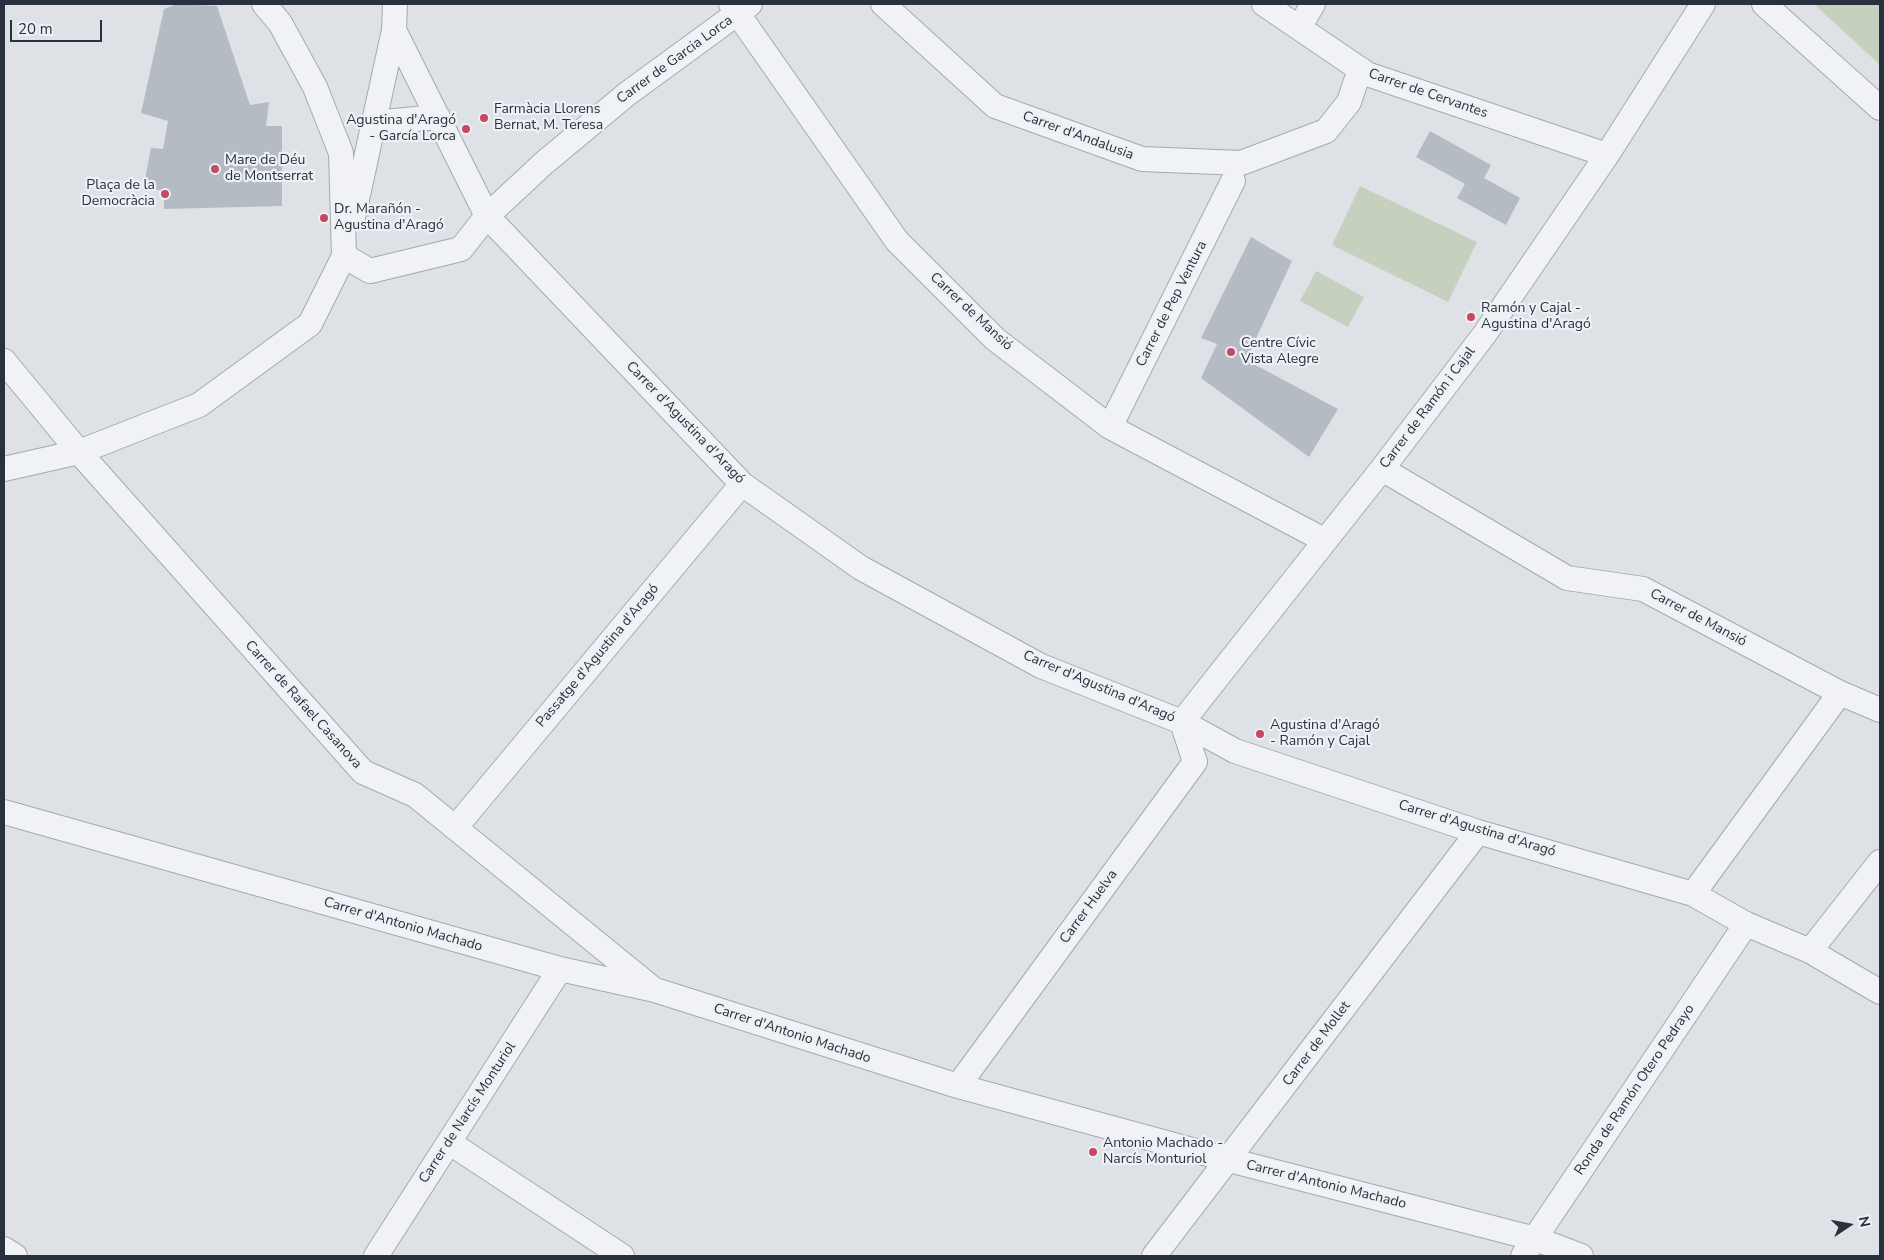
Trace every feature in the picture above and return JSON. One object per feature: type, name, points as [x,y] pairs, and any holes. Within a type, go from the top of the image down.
[{"type":"street","points":[[4,469],[79,452],[199,406],[310,324],[344,256],[342,153],[315,87],[280,23],[264,4]]},
{"type":"street","name":"Carrer d'Agustina d'Aragó","points":[[344,256],[394,30],[395,4]]},
{"type":"street","name":"Carrer d'Andalusia","points":[[883,4],[995,106],[1142,159],[1241,163],[1326,131],[1349,102],[1360,69]]},
{"type":"street","name":"Carrer de Cervantes","points":[[1264,4],[1367,74],[1607,155]]},
{"type":"street","points":[[1298,28],[1313,4]]},
{"type":"street","name":"Carrer de Ramón i Cajal","points":[[1182,722],[1382,469],[1484,335],[1607,155],[1702,4]]},
{"type":"street","points":[[1764,4],[1880,108]]},
{"type":"street","name":"Carrer de Garcia Lorca","points":[[487,216],[544,163],[627,94],[740,7]]},
{"type":"street","name":"Carrer de Mansió","points":[[740,7],[897,241],[996,339],[1110,427],[1324,540]]},
{"type":"street","name":"Carrer d'Agustina d'Aragó","points":[[394,30],[487,216],[742,484],[861,568],[1041,666],[1182,722],[1235,751],[1478,832],[1693,894],[1746,924],[1810,951],[1880,992]]},
{"type":"street","points":[[373,123],[438,117]]},
{"type":"street","name":"Carrer de Pep Ventura","points":[[1110,427],[1233,181]]},
{"type":"street","points":[[344,256],[370,271],[461,249],[487,216]]},
{"type":"street","name":"Carrer de Rafael Casanova","points":[[4,361],[79,452],[363,772],[415,795],[655,990]]},
{"type":"street","name":"Carrer de Mansió","points":[[1382,469],[1567,578],[1643,589],[1840,693],[1880,710]]},
{"type":"street","name":"Passatge d'Agustina d'Aragó","points":[[454,828],[742,484]]},
{"type":"street","points":[[1693,894],[1840,693]]},
{"type":"street","name":"Carrer Huelva","points":[[958,1086],[1195,762],[1182,722]]},
{"type":"street","name":"Carrer d'Antonio Machado","points":[[4,812],[560,969],[655,990],[958,1086],[1229,1160],[1530,1247],[1581,1256]]},
{"type":"street","name":"Carrer de Mollet","points":[[1154,1256],[1478,832]]},
{"type":"street","points":[[1810,951],[1880,862]]},
{"type":"street","name":"Ronda de Ramón Otero Pedrayo","points":[[1530,1247],[1746,924]]},
{"type":"street","name":"Carrer de Narcís Monturiol","points":[[376,1256],[560,969]]},
{"type":"street","points":[[450,1143],[622,1256]]},
{"type":"street","points":[[4,1249],[15,1256]]},
{"type":"green space","points":[[1814,4],[1880,4],[1880,65]]},
{"type":"green space","points":[[1360,186],[1477,242],[1448,302],[1332,245]]},
{"type":"green space","points":[[1316,271],[1364,297],[1348,327],[1300,301]]},
{"type":"building","points":[[177,4],[217,6],[250,105],[269,102],[266,126],[282,126],[282,206],[164,209],[164,190],[143,190],[151,148],[163,149],[168,121],[141,113],[164,9]]},
{"type":"building","points":[[1430,131],[1491,165],[1484,178],[1520,198],[1506,225],[1457,198],[1465,184],[1416,157]]},
{"type":"building","name":"Centre Cívic Vista Alegre","points":[[1251,237],[1292,261],[1246,360],[1338,409],[1309,457],[1201,378],[1217,344],[1201,338]]},
{"type":"place","name":"Farmàcia Llorens Bernat, M. Teresa","points":[[484,118]]},
{"type":"place","name":"Agustina d'Aragó - García Lorca","points":[[466,129]]},
{"type":"place","name":"Mare de Déu de Montserrat","points":[[215,169]]},
{"type":"place","name":"Plaça de la Democràcia","points":[[165,194]]},
{"type":"place","name":"Dr. Marañón - Agustina d'Aragó","points":[[324,218]]},
{"type":"place","name":"Ramón y Cajal - Agustina d'Aragó","points":[[1471,317]]},
{"type":"place","name":"Centre Cívic Vista Alegre","points":[[1231,352]]},
{"type":"place","name":"Agustina d'Aragó - Ramón y Cajal","points":[[1260,734]]},
{"type":"place","name":"Antonio Machado - Narcís Monturiol","points":[[1093,1152]]}]
